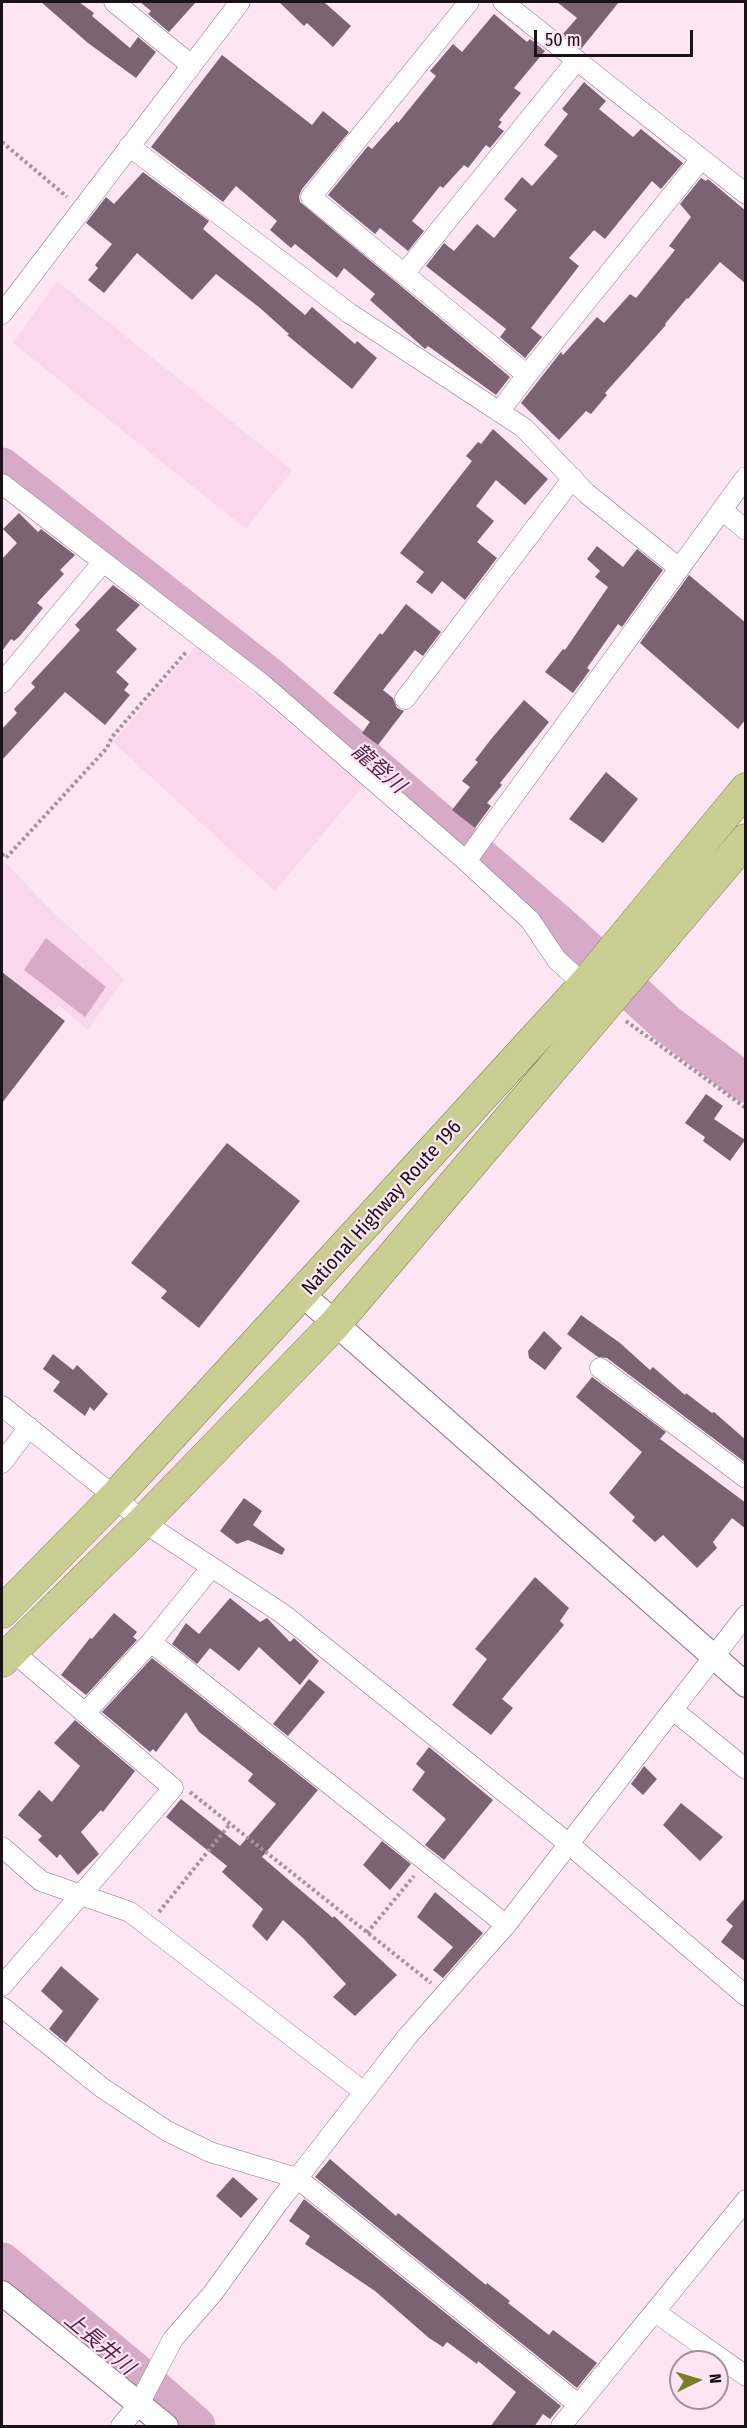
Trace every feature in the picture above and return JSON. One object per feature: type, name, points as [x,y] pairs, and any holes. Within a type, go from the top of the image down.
[{"type":"highway","name":"National Highway Route 196","points":[[7,1656],[143,1522],[335,1324],[599,992],[615,948],[746,789]]},
{"type":"highway","name":"National Highway Route 196","points":[[2,1612],[115,1497],[303,1295],[599,992],[638,969],[746,840]]},
{"type":"street","points":[[114,2],[191,65]]},
{"type":"street","points":[[2,314],[240,2]]},
{"type":"street","points":[[469,2],[310,197],[527,375]]},
{"type":"street","points":[[503,2],[746,194]]},
{"type":"street","points":[[404,274],[577,60]]},
{"type":"street","points":[[129,146],[349,313],[524,428],[586,493],[679,568]]},
{"type":"street","points":[[499,412],[701,159]]},
{"type":"street","points":[[466,861],[746,477]]},
{"type":"street","points":[[405,699],[573,478]]},
{"type":"street","points":[[2,484],[261,684],[466,861],[530,920],[557,960],[599,992]]},
{"type":"street","points":[[722,510],[746,530]]},
{"type":"street","points":[[2,683],[103,562]]},
{"type":"street","points":[[303,1295],[746,1685]]},
{"type":"street","points":[[600,1368],[746,1478]]},
{"type":"street","points":[[2,1406],[143,1522],[282,1614],[569,1844],[746,1996]]},
{"type":"street","points":[[2,1463],[28,1427]]},
{"type":"street","points":[[86,1712],[152,1642],[211,1568]]},
{"type":"street","points":[[121,2427],[139,2404],[173,2339],[213,2293],[297,2178],[407,2037],[506,1925],[746,1616]]},
{"type":"street","points":[[152,1642],[506,1925]]},
{"type":"street","points":[[2,1986],[173,1788],[86,1712],[7,1656]]},
{"type":"street","points":[[673,1710],[746,1768]]},
{"type":"street","points":[[2,1847],[41,1881],[130,1912],[364,2092]]},
{"type":"street","points":[[2,2007],[101,2087],[167,2131],[210,2152],[297,2178],[579,2405]]},
{"type":"street","points":[[561,2427],[746,2200]]},
{"type":"street","points":[[2,2293],[166,2427]]},
{"type":"street","points":[[655,2312],[746,2376]]},
{"type":"path","points":[[2,142],[81,209]]},
{"type":"path","points":[[2,854],[6,858],[99,756],[200,636]]},
{"type":"path","points":[[599,992],[746,1108]]},
{"type":"path","points":[[173,1788],[186,1789],[445,1995]]},
{"type":"path","points":[[147,1926],[230,1824]]},
{"type":"path","points":[[367,1932],[426,1861]]},
{"type":"shaded area","points":[[57,281],[292,470],[246,529],[13,343]]},
{"type":"shaded area","points":[[196,646],[364,785],[275,891],[113,742]]},
{"type":"shaded area","points":[[2,859],[47,906],[124,979],[88,1030],[59,1005],[2,1075]]},
{"type":"shaded area","points":[[46,938],[106,987],[85,1017],[24,970]]},
{"type":"building","points":[[41,2],[79,2],[94,13],[92,16],[130,48],[138,37],[156,52],[136,78],[88,43]]},
{"type":"building","points":[[140,2],[196,2],[169,32],[148,14],[151,11]]},
{"type":"building","points":[[279,2],[324,2],[351,26],[333,47],[307,23],[304,26]]},
{"type":"building","points":[[557,2],[619,2],[581,49],[563,34],[577,18]]},
{"type":"building","points":[[494,14],[527,42],[530,39],[545,51],[514,88],[521,93],[499,120],[502,122],[498,127],[504,131],[490,148],[486,145],[468,168],[464,165],[443,188],[440,186],[412,221],[424,231],[408,251],[380,228],[375,234],[328,195],[368,146],[372,149],[397,121],[398,123],[436,76],[430,71],[453,44],[462,52]]},
{"type":"building","points":[[222,55],[312,125],[323,111],[349,132],[302,189],[299,196],[300,202],[510,377],[496,395],[428,346],[425,349],[370,300],[375,294],[344,268],[337,278],[295,244],[291,248],[270,230],[277,221],[236,186],[223,202],[151,147]]},
{"type":"building","points":[[584,82],[606,101],[599,109],[633,137],[641,129],[683,163],[661,189],[652,181],[605,239],[594,230],[569,258],[579,266],[531,328],[542,337],[525,358],[500,337],[506,329],[426,266],[444,243],[454,251],[477,224],[494,238],[517,210],[504,199],[522,177],[532,186],[558,156],[544,145],[568,114],[562,109]]},
{"type":"building","points":[[143,172],[209,221],[203,229],[305,315],[312,307],[355,344],[357,341],[377,358],[352,389],[287,335],[289,334],[260,308],[216,274],[192,300],[137,253],[104,293],[88,280],[98,268],[95,265],[112,244],[86,223],[106,197],[114,204]]},
{"type":"building","points":[[701,178],[706,181],[708,179],[746,211],[746,284],[720,262],[605,393],[607,395],[591,414],[586,411],[559,440],[521,403],[561,352],[563,355],[597,317],[604,323],[630,294],[636,298],[675,250],[669,246],[691,217],[680,204]]},
{"type":"building","points":[[493,429],[548,479],[525,505],[496,480],[476,506],[494,521],[477,542],[497,558],[465,600],[442,581],[432,594],[416,582],[424,572],[400,553],[472,461],[466,456],[478,442],[481,444]]},
{"type":"building","points":[[19,513],[38,532],[41,529],[75,555],[60,570],[64,574],[37,603],[43,608],[19,637],[14,641],[11,639],[2,651],[2,559],[17,543],[3,529]]},
{"type":"building","points":[[597,546],[623,567],[637,549],[663,570],[622,627],[618,624],[587,668],[590,670],[573,693],[545,672],[563,649],[565,650],[608,587],[595,577],[600,571],[587,559]]},
{"type":"building","points":[[689,575],[746,623],[746,719],[738,729],[640,643]]},
{"type":"building","points":[[113,585],[140,605],[116,630],[137,649],[116,672],[129,684],[124,690],[130,695],[105,725],[65,692],[2,760],[2,729],[17,713],[14,709],[35,687],[31,683],[80,630],[75,625]]},
{"type":"building","points":[[406,604],[441,632],[423,656],[415,650],[383,690],[393,698],[397,708],[404,711],[378,745],[362,733],[370,722],[333,693]]},
{"type":"building","points":[[524,700],[549,722],[500,783],[502,785],[487,803],[491,806],[475,828],[452,810],[470,787],[462,781],[478,762],[475,760]]},
{"type":"building","points":[[606,772],[638,799],[603,843],[569,819]]},
{"type":"building","points":[[2,972],[65,1021],[2,1103]]},
{"type":"building","points":[[706,1094],[723,1106],[714,1119],[745,1140],[730,1161],[703,1141],[705,1137],[685,1123]]},
{"type":"building","points":[[227,1143],[300,1201],[199,1328],[161,1298],[167,1291],[131,1263]]},
{"type":"building","points":[[581,1315],[620,1343],[650,1370],[653,1367],[685,1395],[686,1393],[712,1413],[714,1412],[746,1440],[746,1463],[607,1358],[598,1357],[567,1334]]},
{"type":"building","points":[[544,1331],[562,1348],[545,1370],[529,1358],[528,1351]]},
{"type":"building","points":[[53,1354],[73,1370],[77,1365],[108,1394],[94,1411],[90,1407],[85,1416],[53,1391],[60,1382],[43,1369]]},
{"type":"building","points":[[592,1377],[666,1432],[660,1439],[746,1503],[746,1529],[732,1518],[713,1542],[717,1548],[697,1568],[663,1535],[655,1542],[632,1521],[635,1517],[609,1493],[642,1452],[576,1397]]},
{"type":"building","points":[[244,1498],[262,1511],[253,1525],[285,1549],[282,1555],[248,1540],[237,1544],[220,1531]]},
{"type":"building","points":[[535,1577],[569,1608],[560,1621],[564,1625],[502,1699],[513,1708],[491,1735],[452,1705],[487,1659],[475,1649]]},
{"type":"building","points":[[230,1598],[260,1622],[267,1618],[290,1642],[294,1638],[319,1661],[300,1685],[259,1647],[239,1671],[210,1648],[197,1664],[172,1644],[186,1623],[199,1634]]},
{"type":"building","points":[[114,1613],[137,1632],[133,1637],[137,1640],[86,1695],[61,1675],[90,1638],[92,1639]]},
{"type":"building","points":[[152,1658],[318,1790],[262,1857],[333,1918],[334,1916],[397,1975],[355,2016],[333,1997],[346,1984],[303,1938],[283,1920],[267,1941],[252,1926],[263,1909],[222,1872],[227,1866],[166,1817],[181,1799],[240,1846],[276,1804],[248,1781],[253,1774],[199,1732],[186,1712],[156,1752],[153,1749],[150,1752],[102,1712]]},
{"type":"building","points":[[309,1679],[325,1692],[288,1736],[273,1724]]},
{"type":"building","points":[[75,1720],[135,1771],[103,1812],[101,1810],[81,1832],[99,1854],[78,1875],[60,1854],[57,1858],[38,1840],[42,1836],[18,1815],[39,1790],[52,1802],[80,1766],[54,1743]]},
{"type":"building","points":[[429,1747],[493,1800],[444,1860],[425,1845],[446,1819],[412,1790],[425,1772],[416,1764]]},
{"type":"building","points":[[644,1766],[657,1779],[643,1795],[631,1784]]},
{"type":"building","points":[[681,1803],[723,1837],[700,1861],[663,1825]]},
{"type":"building","points":[[382,1841],[411,1864],[390,1890],[363,1865]]},
{"type":"building","points":[[435,1892],[483,1933],[443,1978],[433,1970],[453,1947],[417,1917]]},
{"type":"building","points":[[746,1897],[746,1962],[721,1942],[733,1926],[726,1920]]},
{"type":"building","points":[[61,1966],[99,1999],[66,2043],[49,2029],[63,2011],[41,1991]]},
{"type":"building","points":[[330,2159],[396,2216],[398,2213],[486,2285],[487,2283],[510,2301],[508,2303],[549,2335],[553,2330],[597,2363],[577,2388],[315,2177]]},
{"type":"building","points":[[233,2177],[258,2199],[241,2218],[216,2196]]},
{"type":"building","points":[[304,2199],[561,2406],[550,2419],[543,2414],[534,2427],[490,2427],[516,2392],[478,2361],[477,2364],[447,2342],[443,2347],[429,2338],[375,2291],[305,2244],[310,2236],[289,2221]]},
{"type":"waterway","name":"龍登川","points":[[2,467],[266,674],[563,928],[666,1023],[746,1083]]},
{"type":"waterway","name":"上長井川","points":[[2,2262],[196,2426]]}]
